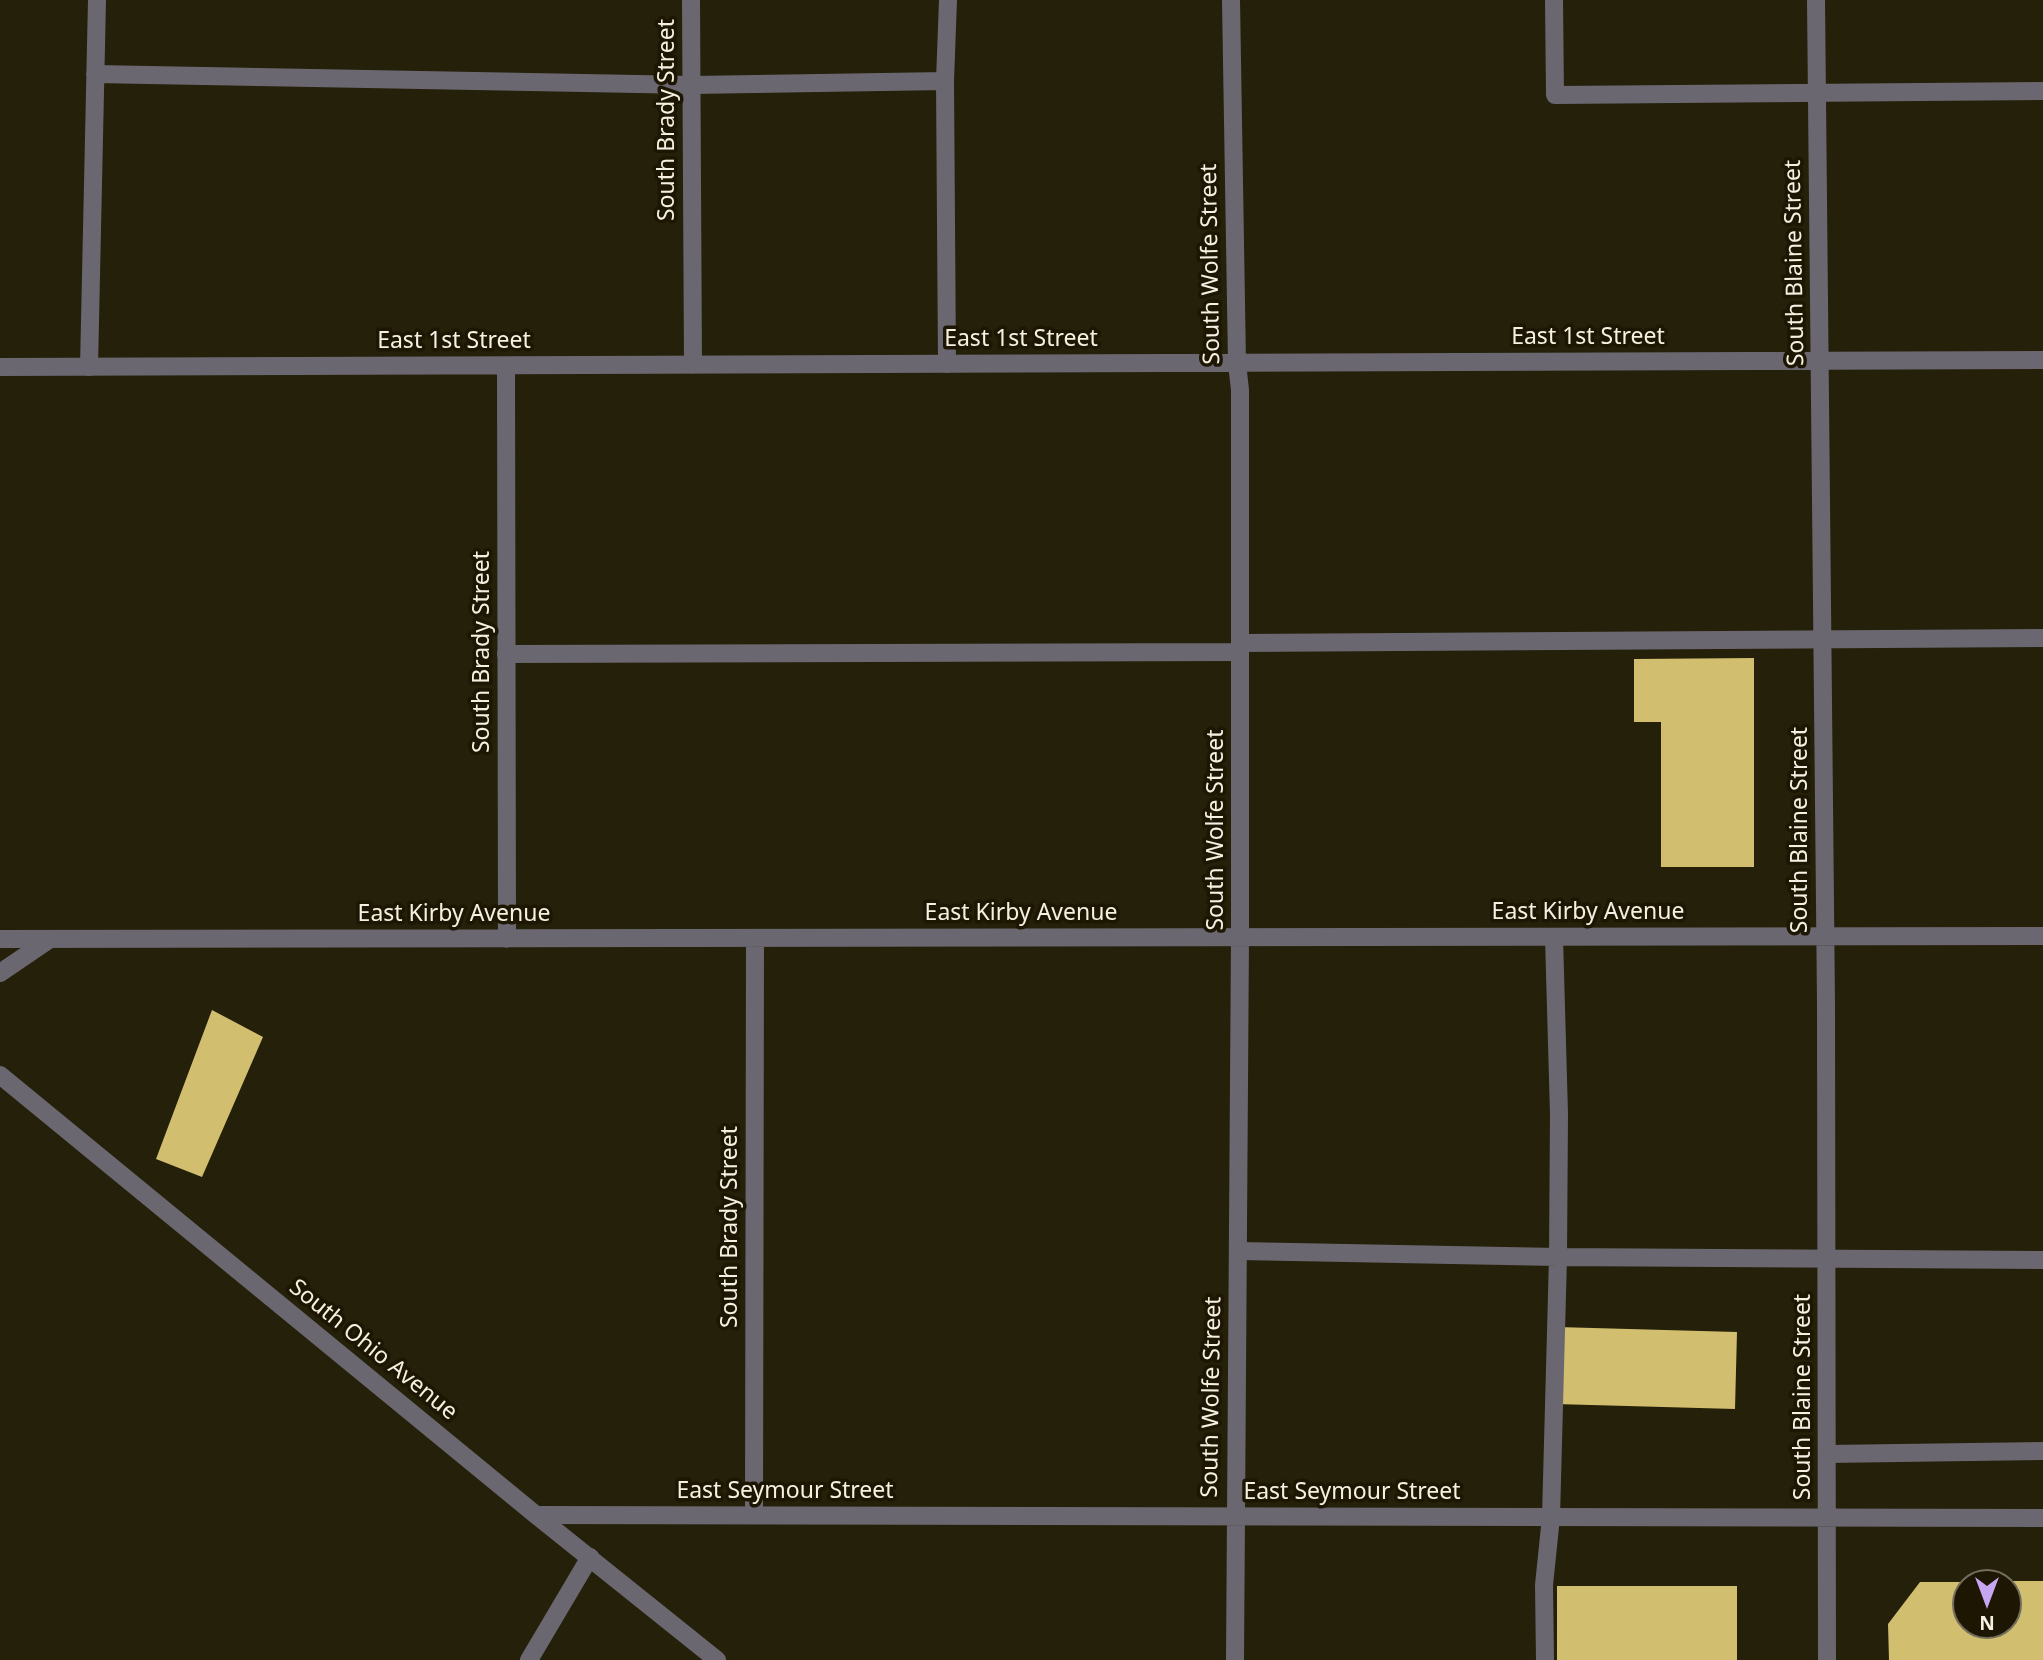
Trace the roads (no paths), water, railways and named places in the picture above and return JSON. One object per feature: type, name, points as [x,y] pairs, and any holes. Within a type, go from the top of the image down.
[{"type":"street","points":[[89,367],[97,0]]},
{"type":"street","name":"South Brady Street","points":[[691,0],[693,365]]},
{"type":"street","points":[[947,364],[945,81],[948,0]]},
{"type":"street","name":"South Wolfe Street","points":[[1231,0],[1237,363],[1240,390],[1239,1251],[1235,1660]]},
{"type":"street","points":[[1554,0],[1555,95],[2043,91]]},
{"type":"street","name":"South Blaine Street","points":[[1816,0],[1825,937],[1827,1660]]},
{"type":"street","points":[[95,74],[692,85],[945,81]]},
{"type":"street","name":"East 1st Street","points":[[0,367],[2043,360]]},
{"type":"street","name":"South Brady Street","points":[[506,366],[507,939]]},
{"type":"street","points":[[506,654],[2043,638]]},
{"type":"street","name":"East Kirby Avenue","points":[[0,939],[2043,936]]},
{"type":"street","points":[[1545,1660],[1544,1585],[1551,1517],[1558,1257],[1559,1114],[1555,937]]},
{"type":"street","name":"South Brady Street","points":[[754,1515],[755,938]]},
{"type":"street","points":[[0,973],[50,939]]},
{"type":"street","name":"South Ohio Avenue","points":[[0,1075],[717,1660]]},
{"type":"street","points":[[1239,1251],[1558,1257],[2043,1260]]},
{"type":"street","points":[[1827,1454],[2043,1451]]},
{"type":"street","name":"East Seymour Street","points":[[536,1515],[2043,1518]]},
{"type":"street","points":[[529,1660],[590,1557]]}]
